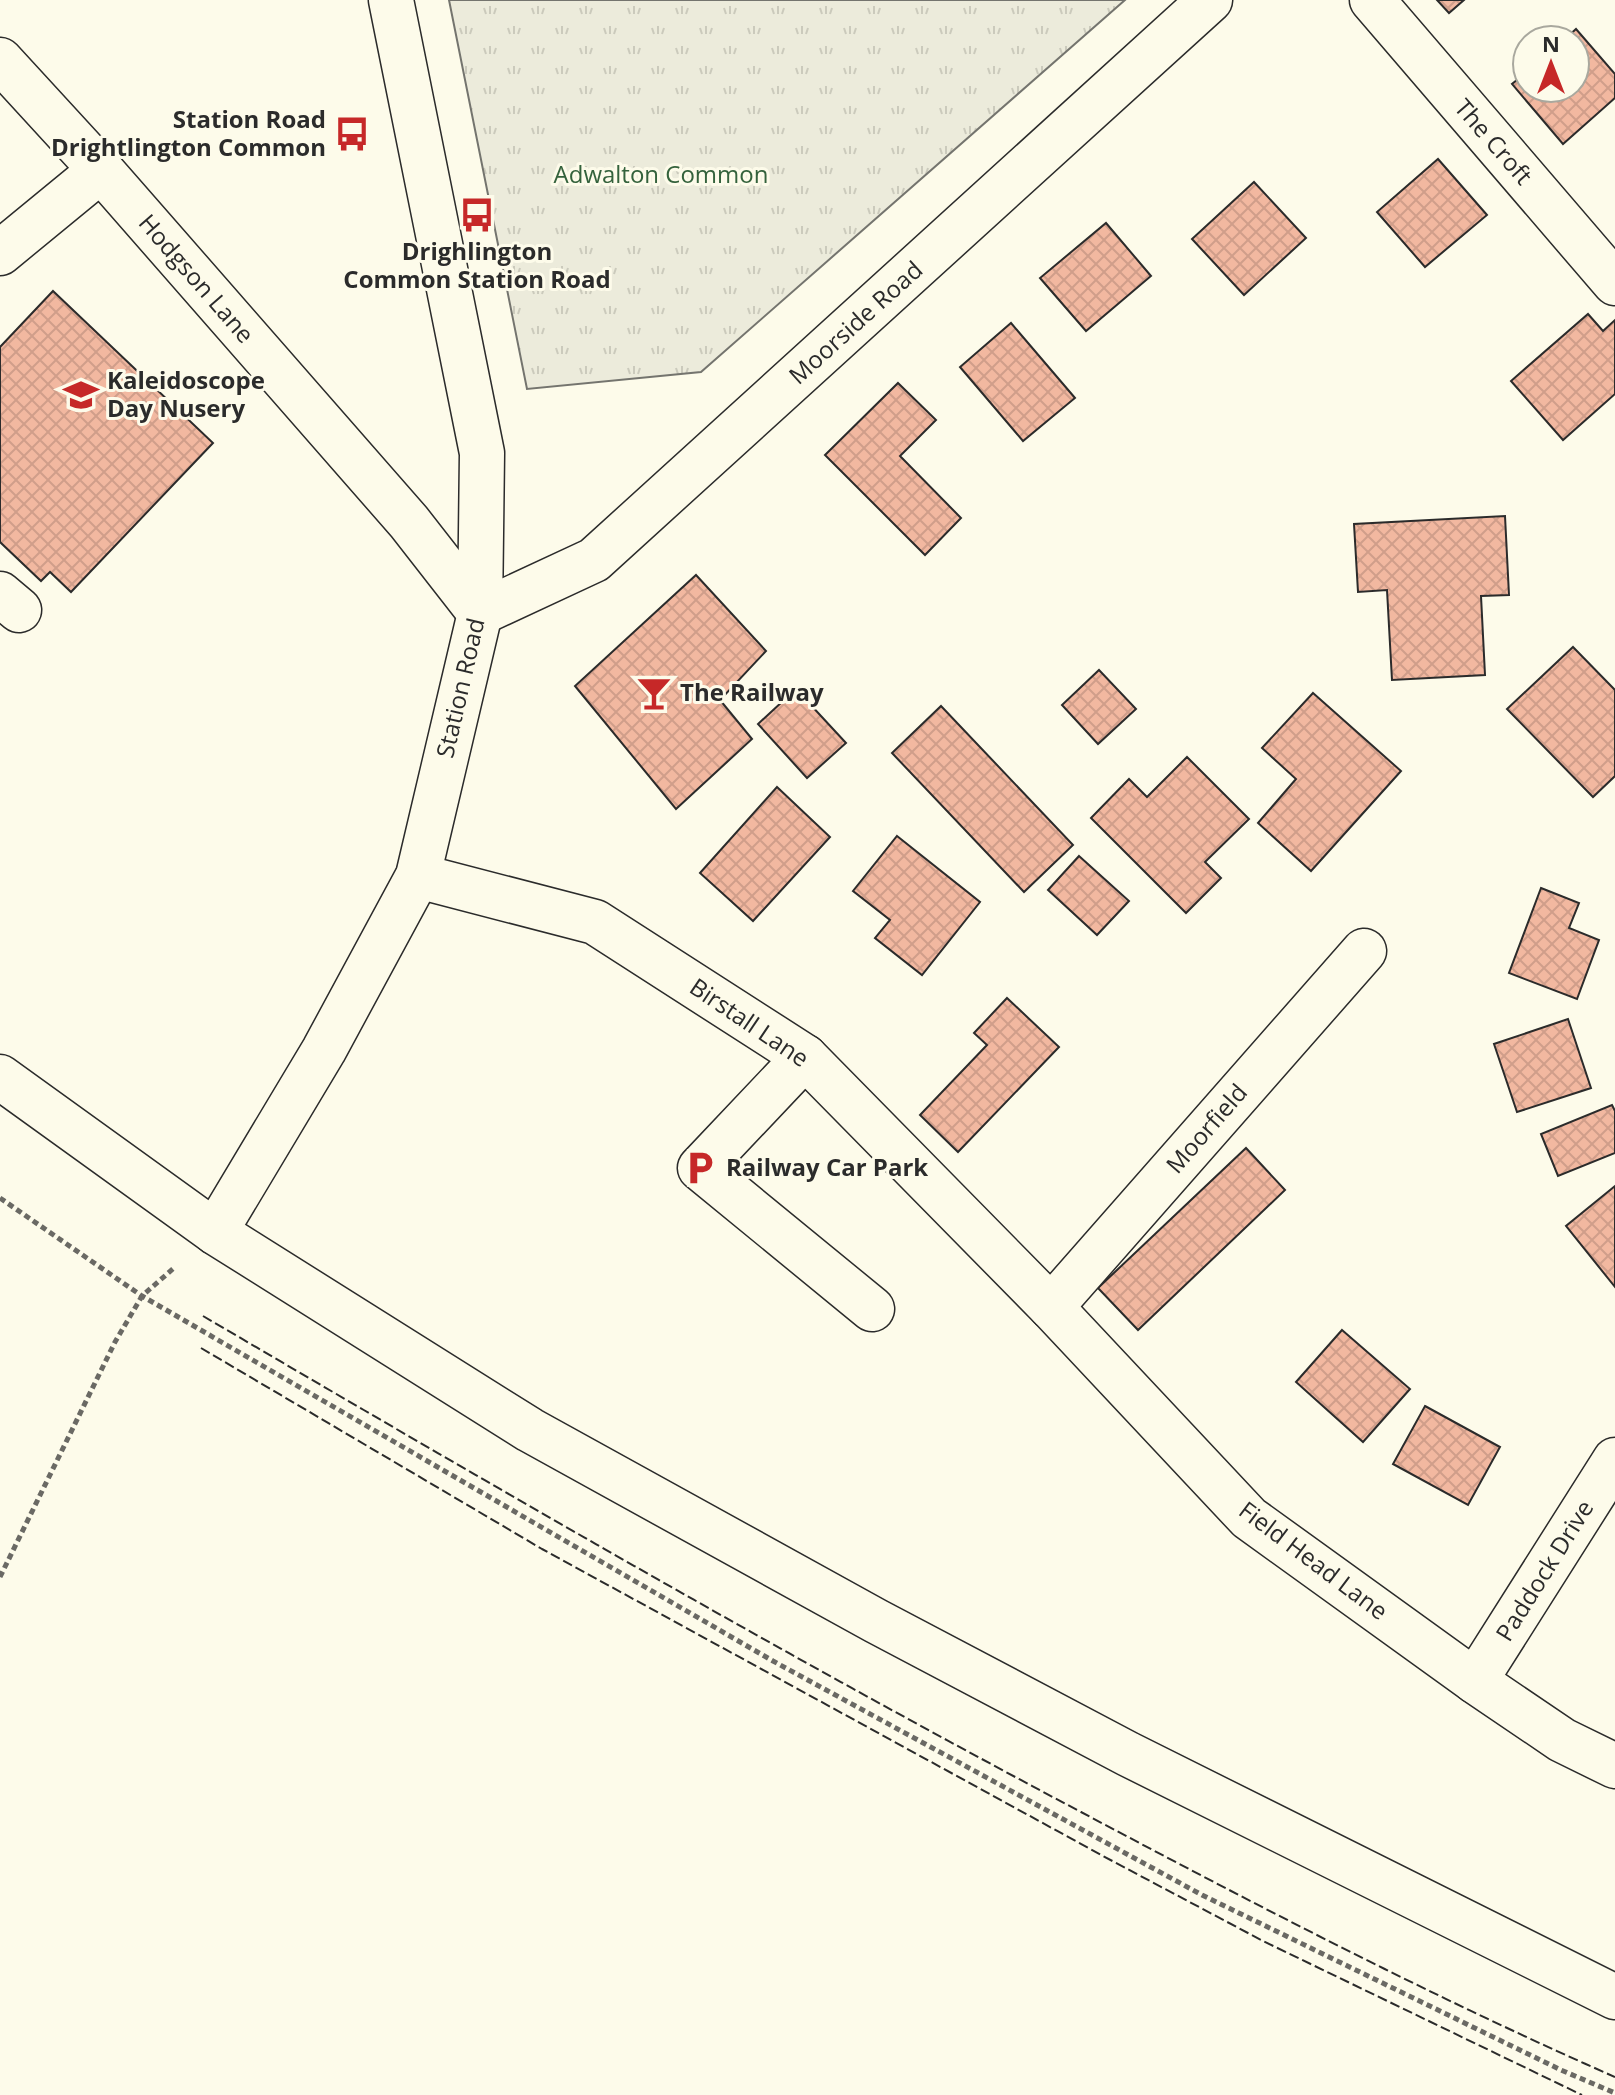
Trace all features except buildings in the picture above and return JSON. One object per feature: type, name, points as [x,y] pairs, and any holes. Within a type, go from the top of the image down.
[{"type":"main road","name":"Station Road","points":[[215,1232],[324,1050],[418,876],[480,613],[482,453],[391,0]]},
{"type":"main road","name":"Moorside Road","points":[[480,613],[594,560],[1210,0]]},
{"type":"main road","name":"The Croft","points":[[1372,0],[1615,283]]},
{"type":"main road","name":"Hodgson Lane","points":[[0,60],[101,170],[409,522],[480,613]]},
{"type":"main road","points":[[0,253],[101,170]]},
{"type":"main road","name":"Birstall Lane","points":[[418,876],[595,922],[805,1057],[1051,1307]]},
{"type":"main road","name":"Moorfield","points":[[1051,1307],[1364,951]]},
{"type":"main road","points":[[805,1057],[700,1168],[872,1309]]},
{"type":"main road","points":[[0,1077],[215,1232],[530,1430],[876,1621],[1128,1754],[1615,1997]]},
{"type":"main road","name":"Field Head Lane","points":[[1051,1307],[1249,1518],[1562,1740],[1615,1766]]},
{"type":"main road","name":"Paddock Drive","points":[[1475,1681],[1615,1460]]},
{"type":"path","points":[[0,1198],[142,1296],[773,1661],[1174,1880],[1561,2070],[1615,2093]]},
{"type":"path","points":[[0,1577],[115,1342],[142,1296],[215,1232]]},
{"type":"green space","name":"Adwalton Common","points":[[449,0],[1125,0],[701,372],[527,389]]},
{"type":"fence","points":[[203,1316],[639,1569],[970,1753],[1345,1949],[1615,2077]]},
{"type":"fence","points":[[201,1348],[542,1549],[1103,1856],[1263,1941],[1582,2095]]},
{"type":"place","name":"Station Road Drightlington Common","points":[[352,134]]},
{"type":"place","name":"Drighlington Common Station Road","points":[[477,215]]},
{"type":"place","name":"Kaleidoscope Day Nusery","points":[[81,395]]},
{"type":"place","name":"The Railway","points":[[654,693]]},
{"type":"place","name":"Railway Car Park","points":[[700,1168]]}]
